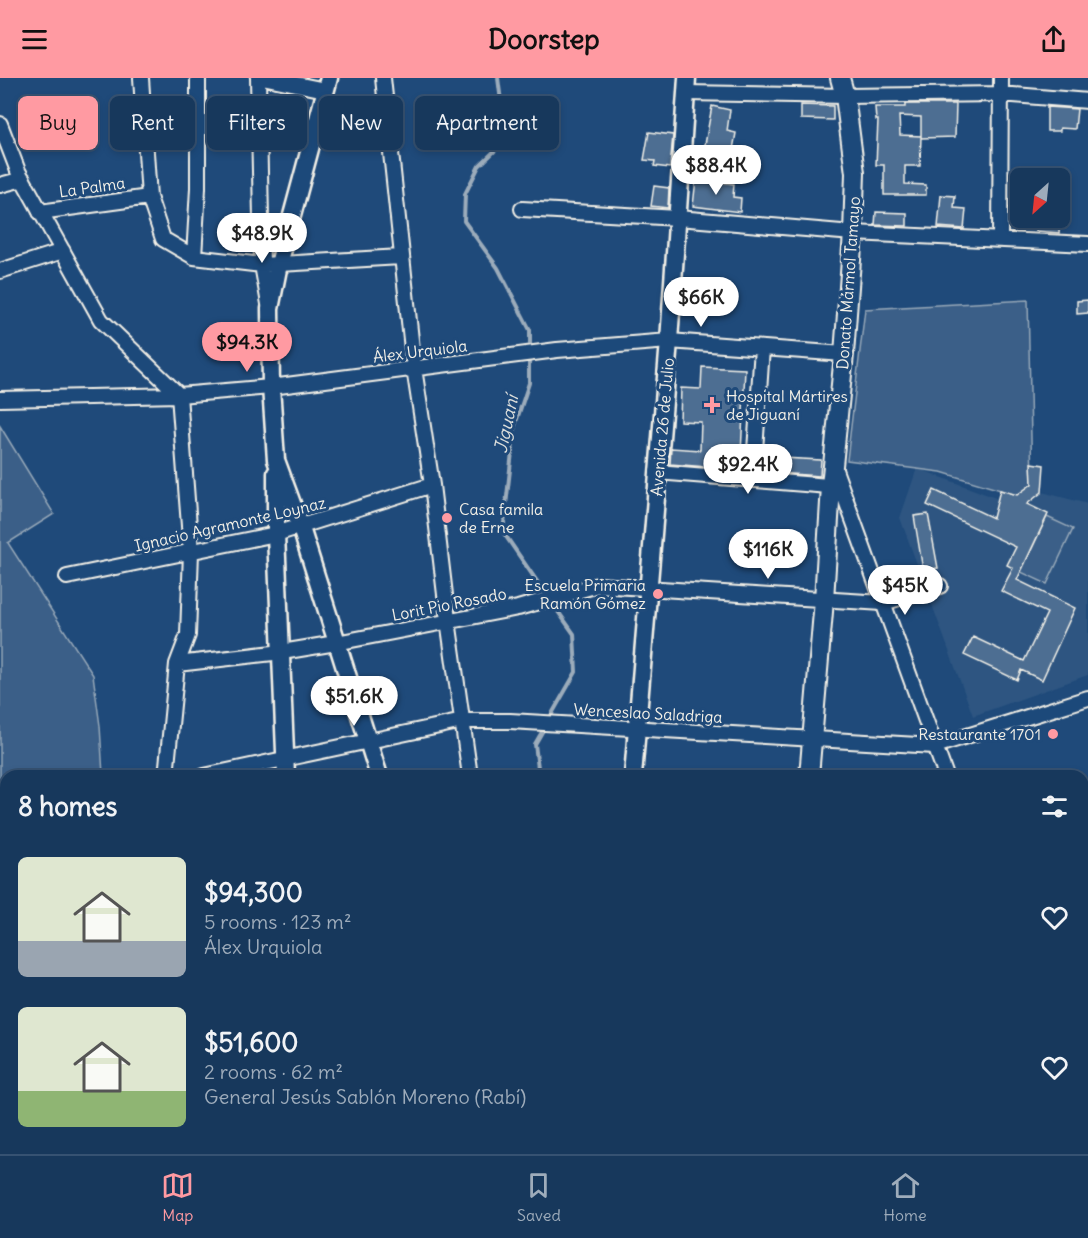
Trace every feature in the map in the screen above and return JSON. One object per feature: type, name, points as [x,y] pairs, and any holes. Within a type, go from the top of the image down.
[{"type":"main road","name":"Donato Mármol Tamayo","points":[[809,770],[835,480],[853,233],[855,173],[845,96],[840,78]]},
{"type":"street","points":[[141,78],[149,196],[162,239],[194,257],[262,265],[401,256]]},
{"type":"street","points":[[194,257],[198,188],[198,78]]},
{"type":"street","points":[[258,78],[262,265],[270,309],[271,387],[276,460],[276,534],[286,767]]},
{"type":"street","points":[[267,78],[327,84],[279,264],[270,309]]},
{"type":"street","points":[[383,78],[414,368],[432,485],[469,770]]},
{"type":"street","points":[[1000,239],[1001,78]]},
{"type":"street","points":[[686,86],[845,96],[1001,94],[1088,101]]},
{"type":"street","name":"Avenida 26 de Julio","points":[[634,770],[669,341],[686,86]]},
{"type":"street","points":[[0,124],[22,179],[101,320],[179,396],[191,552],[188,635],[177,663],[167,770]]},
{"type":"street","points":[[0,185],[22,179]]},
{"type":"street","name":"La Palma","points":[[40,212],[149,196]]},
{"type":"street","points":[[522,208],[853,233],[1088,244]]},
{"type":"street","points":[[0,271],[63,251]]},
{"type":"street","name":"Álex Urquiola","points":[[0,399],[179,396],[271,387],[557,350],[669,341],[844,354]]},
{"type":"street","points":[[753,480],[762,348]]},
{"type":"street","points":[[276,460],[377,770]]},
{"type":"street","points":[[657,472],[753,480],[835,480],[944,770]]},
{"type":"street","name":"Ignacio Agramonte Loynaz","points":[[67,577],[300,528],[432,485]]},
{"type":"street","name":"Lorit Pio Rosado","points":[[177,663],[282,652],[336,643],[518,608],[598,585],[883,603],[940,586]]},
{"type":"street","name":"Wenceslao Saladriga","points":[[259,770],[286,767],[367,740],[463,721],[510,720],[935,746],[1088,698]]},
{"type":"shaded area","points":[[1028,300],[1032,484],[1017,495],[941,472],[847,460],[865,309]]},
{"type":"shaded area","points":[[0,426],[54,514],[8,543],[93,675],[103,770],[0,770]]},
{"type":"shaded area","points":[[917,468],[1022,508],[1042,492],[1088,504],[1088,675],[973,716],[900,518]]},
{"type":"shaded area","points":[[1047,517],[1073,529],[1047,584],[1021,572]]},
{"type":"building","points":[[905,104],[956,104],[955,137],[921,138],[921,136],[920,166],[905,166],[905,184],[926,185],[926,195],[884,195],[884,165],[876,165],[878,120],[876,120],[875,107],[905,107]],"holes":[[[899,116],[921,117],[921,136],[900,135]]]},
{"type":"building","points":[[801,105],[833,106],[833,120],[801,119]]},
{"type":"building","points":[[712,106],[730,110],[727,131],[736,133],[732,155],[704,150]]},
{"type":"building","points":[[1047,107],[1077,109],[1075,129],[1060,128],[1060,131],[1047,131]]},
{"type":"building","points":[[649,132],[673,135],[670,168],[654,166],[655,161],[644,160]]},
{"type":"building","points":[[696,179],[734,184],[733,197],[741,198],[740,212],[693,206]]},
{"type":"building","points":[[654,186],[669,188],[668,208],[651,206]]},
{"type":"building","points":[[941,195],[955,196],[954,208],[966,209],[964,229],[938,227]]},
{"type":"building","points":[[876,212],[907,213],[907,226],[875,225]]},
{"type":"building","points":[[1036,228],[1059,228],[1059,233],[1036,231]]},
{"type":"building","points":[[1088,300],[1088,313],[1077,314],[1077,301]]},
{"type":"building","name":"Hospital Mártires de Jiguaní","points":[[702,367],[745,369],[741,454],[746,455],[745,470],[670,464],[671,448],[700,450],[701,422],[680,421],[681,388],[701,389]]},
{"type":"building","points":[[766,452],[782,453],[782,458],[821,460],[820,476],[764,472]]},
{"type":"building","points":[[1031,463],[1044,465],[1042,492],[1027,504],[1048,514],[1017,580],[1075,608],[1042,680],[1021,670],[1017,680],[964,655],[973,637],[1024,661],[1047,613],[1001,591],[1013,568],[1007,565],[1016,547],[927,505],[934,490],[993,518],[1000,490],[1017,495],[1032,484]]},
{"type":"building","points":[[928,514],[938,568],[923,570],[914,516]]},
{"type":"waterway","name":"Jiguaní","points":[[498,78],[506,140],[479,166],[465,194],[464,221],[498,268],[530,330],[530,349]]},
{"type":"waterway","name":"Jiguaní","points":[[529,357],[529,383],[515,425],[503,532],[547,596]]},
{"type":"waterway","name":"Jiguaní","points":[[549,719],[576,672],[574,634],[552,603]]},
{"type":"waterway","name":"Jiguaní","points":[[538,770],[535,744],[546,725]]},
{"type":"place","name":"Hospital Mártires de Jiguaní","points":[[712,405]]},
{"type":"place","name":"Casa famila de Erne","points":[[447,518]]},
{"type":"place","name":"Escuela Primaria Ramón Gómez","points":[[658,594]]},
{"type":"place","name":"Restaurante 1701","points":[[1053,734]]}]
